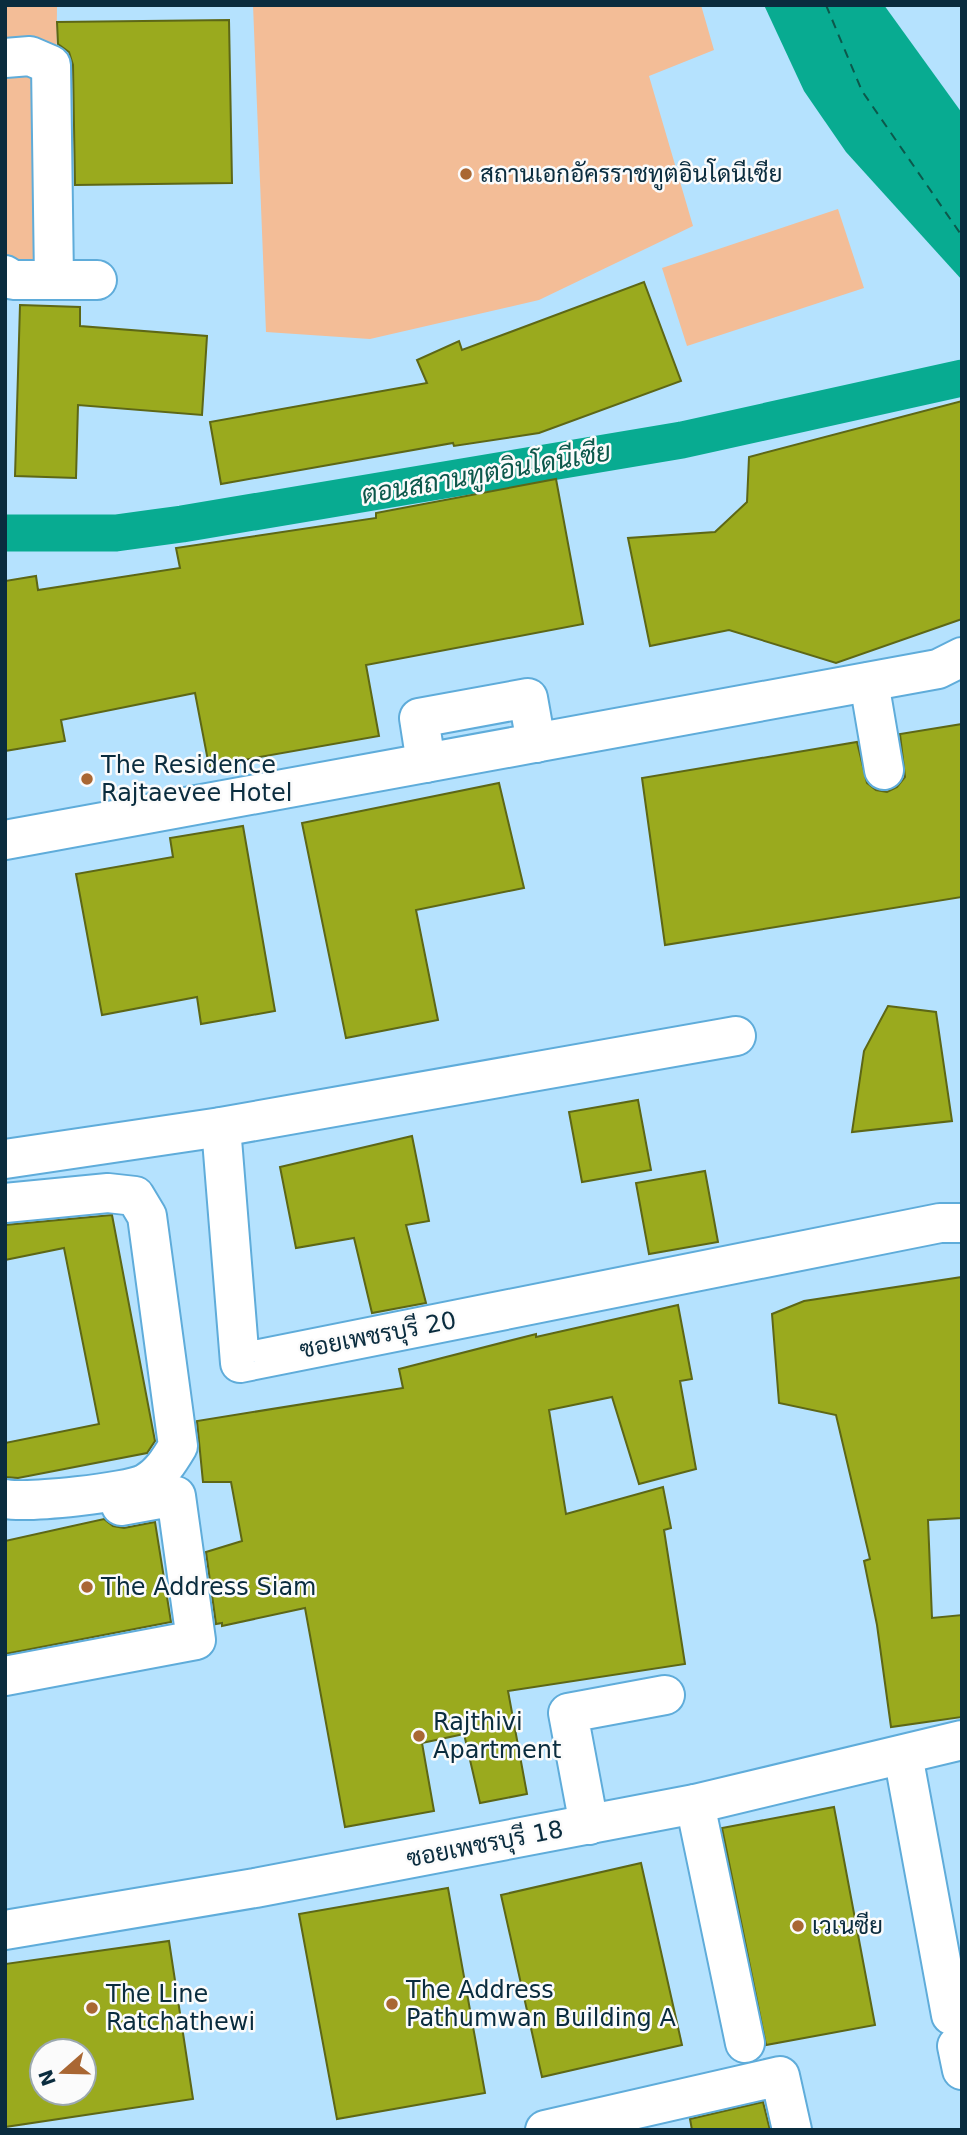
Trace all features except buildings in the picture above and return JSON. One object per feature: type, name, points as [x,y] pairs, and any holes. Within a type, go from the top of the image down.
[{"type":"street","points":[[5,58],[30,56],[51,65],[54,280]]},
{"type":"street","points":[[5,275],[13,280],[97,280]]},
{"type":"street","points":[[5,840],[938,669],[962,657]]},
{"type":"street","points":[[869,682],[884,770]]},
{"type":"street","points":[[5,1159],[221,1127],[736,1036]]},
{"type":"street","name":"ซอยเพชรบุรี 20","points":[[221,1127],[240,1363],[940,1223],[962,1223]]},
{"type":"street","points":[[5,1203],[108,1193],[135,1196],[147,1216],[178,1446],[165,1468],[144,1484],[56,1499],[5,1499]]},
{"type":"street","points":[[5,1527],[176,1496],[196,1640],[5,1676]]},
{"type":"street","points":[[589,1825],[568,1713],[665,1695]]},
{"type":"street","name":"ซอยเพชรบุรี 18","points":[[5,1930],[255,1888],[695,1804],[962,1740]]},
{"type":"street","points":[[903,1755],[952,1960],[957,2044]]},
{"type":"street","points":[[695,1804],[745,2043]]},
{"type":"street","points":[[545,2130],[780,2076],[792,2130]]},
{"type":"shaded area","points":[[5,5],[57,5],[55,260],[5,302]]},
{"type":"shaded area","points":[[253,5],[701,5],[714,50],[649,76],[693,226],[539,300],[370,339],[266,332]]},
{"type":"shaded area","points":[[764,5],[884,5],[962,113],[962,280],[846,152],[804,91]]},
{"type":"shaded area","points":[[838,209],[864,288],[687,346],[662,268]]},
{"type":"waterway","name":"ตอนสถานทูตอินโดนีเซีย","points":[[5,533],[116,533],[182,524],[682,440],[962,378]]},
{"type":"ferry route","points":[[826,5],[862,91],[962,236]]},
{"type":"place","name":"สถานเอกอัครราชทูตอินโดนีเซีย","points":[[466,174]]},
{"type":"place","name":"The Residence Rajtaevee Hotel","points":[[87,779]]},
{"type":"place","name":"The Address Siam","points":[[87,1587]]},
{"type":"place","name":"Rajthivi Apartment","points":[[419,1736]]},
{"type":"place","name":"เวเนซีย","points":[[798,1926]]},
{"type":"place","name":"The Address Pathumwan Building A","points":[[392,2004]]},
{"type":"place","name":"The Line Ratchathewi","points":[[92,2008]]}]
